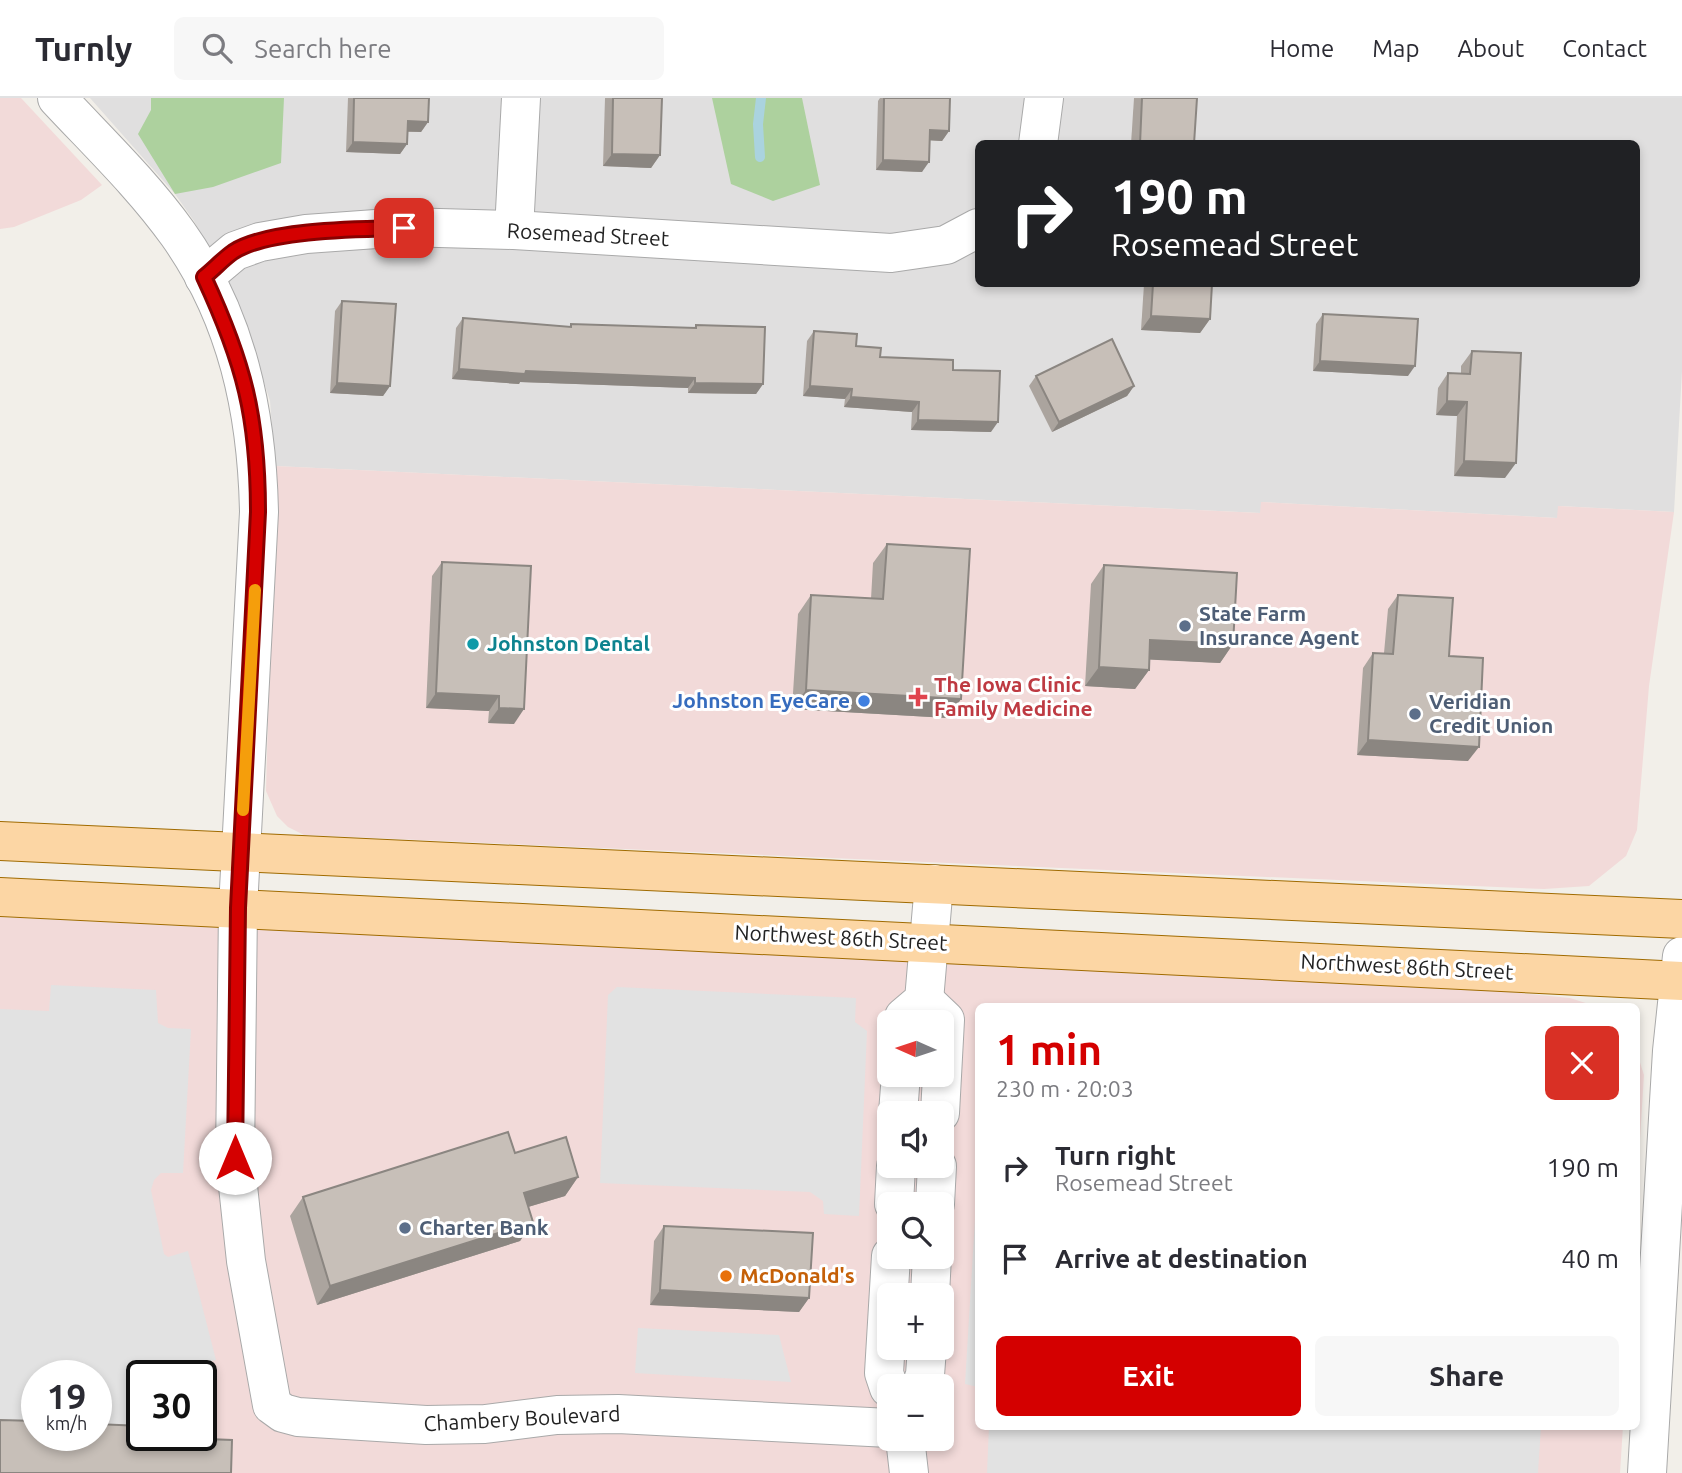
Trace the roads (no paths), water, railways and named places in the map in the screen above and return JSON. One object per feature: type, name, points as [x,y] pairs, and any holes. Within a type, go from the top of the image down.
[{"type":"main road","points":[[0,841],[1682,919]]},
{"type":"main road","name":"Northwest 86th Street","points":[[0,897],[929,942],[1681,972]]},
{"type":"street","name":"Chambery Boulevard","points":[[57,98],[161,213],[204,277],[232,338],[249,396],[258,455],[258,512],[238,908],[235,1158],[246,1261],[272,1405],[283,1413],[298,1417],[426,1425],[485,1424],[557,1415],[618,1413],[877,1427]]},
{"type":"street","points":[[514,230],[521,98]]},
{"type":"street","name":"Rosemead Street","points":[[204,277],[235,251],[260,242],[306,234],[404,228],[514,230],[891,253],[962,236]]},
{"type":"street","points":[[962,236],[975,259]]},
{"type":"street","points":[[914,1010],[929,942],[934,884]]},
{"type":"street","points":[[1647,1473],[1681,972]]},
{"type":"street","points":[[884,1374],[890,1269]]},
{"type":"street","points":[[906,1451],[909,1473]]},
{"type":"waterway","points":[[760,157],[758,124],[761,98]]},
{"type":"place","name":"State Farm Insurance Agent","points":[[1185,626]]},
{"type":"place","name":"Johnston Dental","points":[[473,644]]},
{"type":"place","name":"The Iowa Clinic Family Medicine","points":[[918,697]]},
{"type":"place","name":"Johnston EyeCare","points":[[864,701]]},
{"type":"place","name":"Veridian Credit Union","points":[[1415,714]]},
{"type":"place","name":"Charter Bank","points":[[405,1228]]},
{"type":"place","name":"McDonald's","points":[[726,1276]]}]
